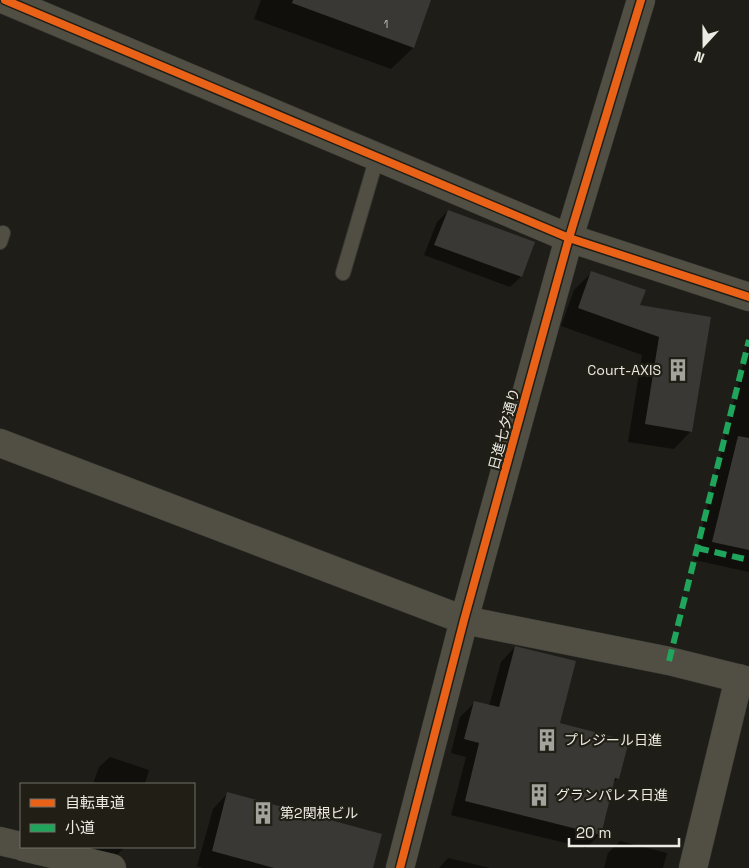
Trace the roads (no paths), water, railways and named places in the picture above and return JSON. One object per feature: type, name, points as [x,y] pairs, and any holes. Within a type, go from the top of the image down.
[{"type":"street","points":[[6,0],[569,238],[749,297]]},
{"type":"street","name":"日進七夕通り","points":[[400,868],[464,620],[569,238],[641,0]]},
{"type":"street","points":[[0,443],[464,620],[669,661],[744,680],[693,868]]},
{"type":"street","points":[[0,841],[20,846]]},
{"type":"street","points":[[30,848],[112,868]]},
{"type":"lane","points":[[343,273],[377,157]]},
{"type":"place","name":"Court-AXIS","points":[[678,370]]},
{"type":"place","name":"プレジール日進","points":[[547,740]]},
{"type":"place","name":"グランパレス日進","points":[[539,795]]},
{"type":"place","name":"第2関根ビル","points":[[263,813]]}]
